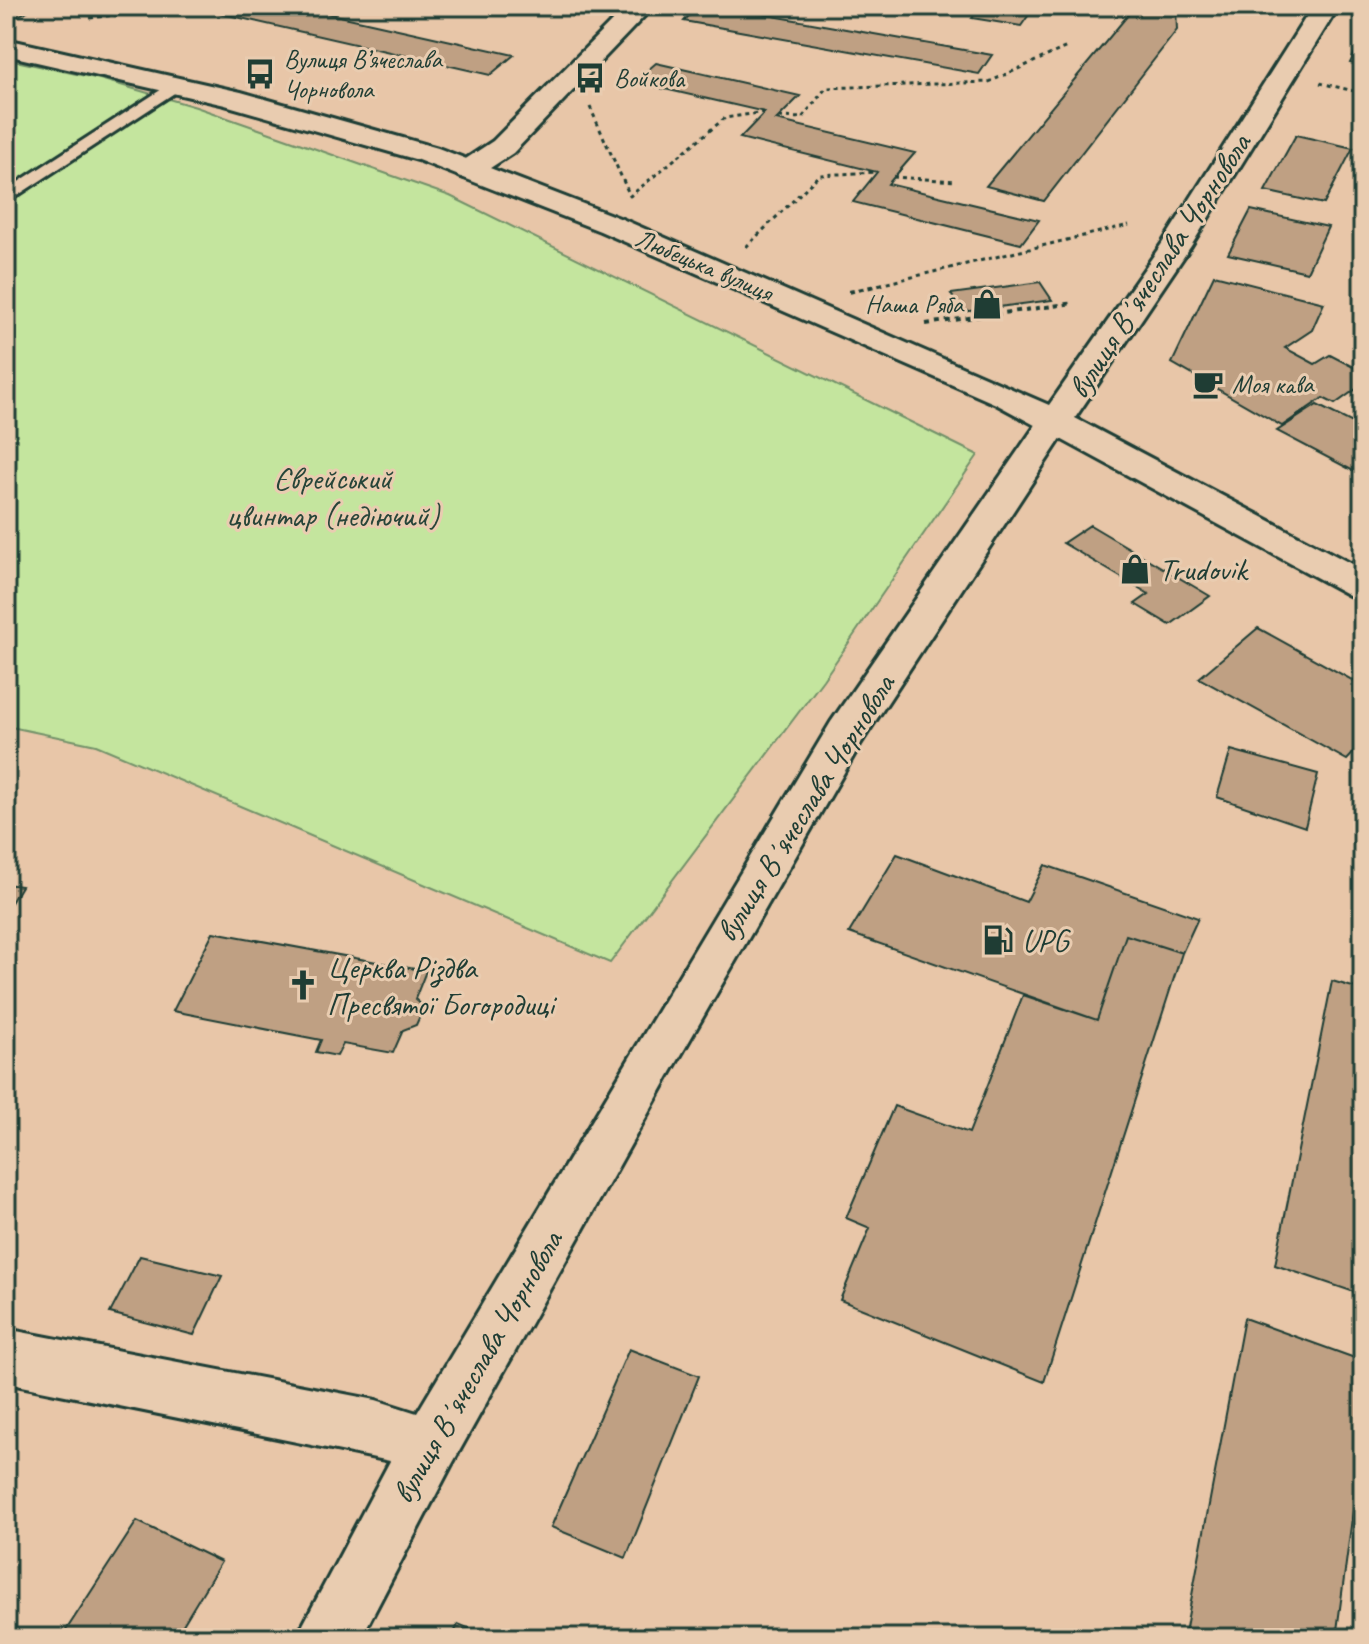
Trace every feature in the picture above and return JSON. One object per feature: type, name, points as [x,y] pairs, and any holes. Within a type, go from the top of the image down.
[{"type":"main road","points":[[468,170],[503,147],[641,6]]},
{"type":"main road","name":"вулиця Вʼячеслава Чорновола","points":[[327,1638],[430,1446],[846,733],[1176,246],[1326,6]]},
{"type":"main road","name":"Любецька вулиця","points":[[6,47],[231,98],[428,154],[611,225],[1056,420],[1363,586]]},
{"type":"main road","points":[[6,1356],[376,1428],[430,1446]]},
{"type":"lane","points":[[6,198],[176,85]]},
{"type":"path","points":[[90,18],[130,13],[143,6]]},
{"type":"path","points":[[1235,6],[1287,16]]},
{"type":"path","points":[[779,117],[802,118],[826,88],[989,82],[1067,47]]},
{"type":"path","points":[[1320,83],[1363,93]]},
{"type":"path","points":[[585,95],[630,196],[725,118],[765,112]]},
{"type":"path","points":[[745,248],[819,175],[877,172]]},
{"type":"path","points":[[893,177],[955,181]]},
{"type":"path","points":[[844,294],[1129,225]]},
{"type":"path","points":[[917,326],[1074,303]]},
{"type":"green space","name":"Єврейський цвинтар (недіючий)","points":[[6,59],[100,79],[196,107],[450,196],[978,455],[823,680],[610,963],[96,745],[6,726]]},
{"type":"building","points":[[12,6],[29,10],[13,19],[6,18],[6,9]]},
{"type":"building","points":[[188,6],[295,6],[514,55],[490,75]]},
{"type":"building","points":[[698,6],[717,6],[992,55],[979,74],[684,21]]},
{"type":"building","points":[[980,6],[1035,6],[1021,26],[972,18]]},
{"type":"building","points":[[1124,6],[1176,6],[1177,30],[1044,201],[986,186],[1128,15]]},
{"type":"building","points":[[1363,36],[1363,66],[1350,63]]},
{"type":"building","points":[[656,63],[800,96],[776,120],[915,153],[888,184],[1039,220],[1021,244],[853,202],[877,172],[740,138],[765,112],[634,82]]},
{"type":"building","points":[[1296,135],[1353,148],[1324,204],[1265,191]]},
{"type":"building","points":[[1251,210],[1328,227],[1307,272],[1228,254]]},
{"type":"building","points":[[1214,275],[1324,303],[1312,330],[1285,348],[1315,364],[1330,355],[1363,372],[1363,384],[1335,404],[1323,398],[1282,426],[1172,363]]},
{"type":"building","points":[[1040,282],[1052,300],[962,312],[951,294]]},
{"type":"building","points":[[1317,405],[1363,428],[1363,476],[1277,431]]},
{"type":"building","name":"Trudovik","points":[[1090,525],[1210,596],[1170,625],[1135,604],[1149,594],[1063,543]]},
{"type":"building","points":[[1258,628],[1363,686],[1363,743],[1347,760],[1199,678]]},
{"type":"building","points":[[1231,750],[1318,774],[1305,827],[1217,797]]},
{"type":"building","name":"UPG","points":[[897,854],[1026,902],[1045,865],[1198,918],[1182,953],[1126,935],[1097,1020],[849,933]]},
{"type":"building","points":[[6,884],[21,886],[6,911]]},
{"type":"building","name":"Церква Різдва Пресвятої Богородиці","points":[[213,932],[426,971],[415,999],[424,1007],[416,1025],[403,1030],[393,1053],[343,1044],[337,1056],[316,1052],[321,1040],[173,1011]]},
{"type":"building","points":[[1126,935],[1182,953],[1044,1382],[840,1300],[870,1228],[846,1218],[894,1106],[969,1133],[1023,995],[1097,1020]]},
{"type":"building","points":[[1332,981],[1363,990],[1363,1257],[1357,1293],[1275,1265]]},
{"type":"building","points":[[140,1256],[222,1276],[194,1335],[110,1313]]},
{"type":"building","points":[[1244,1318],[1363,1361],[1363,1436],[1336,1638],[1184,1638]]},
{"type":"building","points":[[629,1349],[699,1376],[626,1558],[551,1527]]},
{"type":"building","points":[[137,1521],[221,1562],[175,1638],[61,1638]]},
{"type":"building","points":[[458,1624],[492,1638],[452,1638]]},
{"type":"place","name":"Вулиця В’ячеслава Чорновола","points":[[260,74]]},
{"type":"place","name":"Войкова","points":[[590,78]]},
{"type":"place","name":"Наша Ряба","points":[[987,304]]},
{"type":"place","name":"Моя кава","points":[[1208,384]]},
{"type":"place","name":"Trudovik","points":[[1135,569]]},
{"type":"place","name":"UPG","points":[[998,940]]},
{"type":"place","name":"Церква Різдва Пресвятої Богородиці","points":[[303,985]]}]
